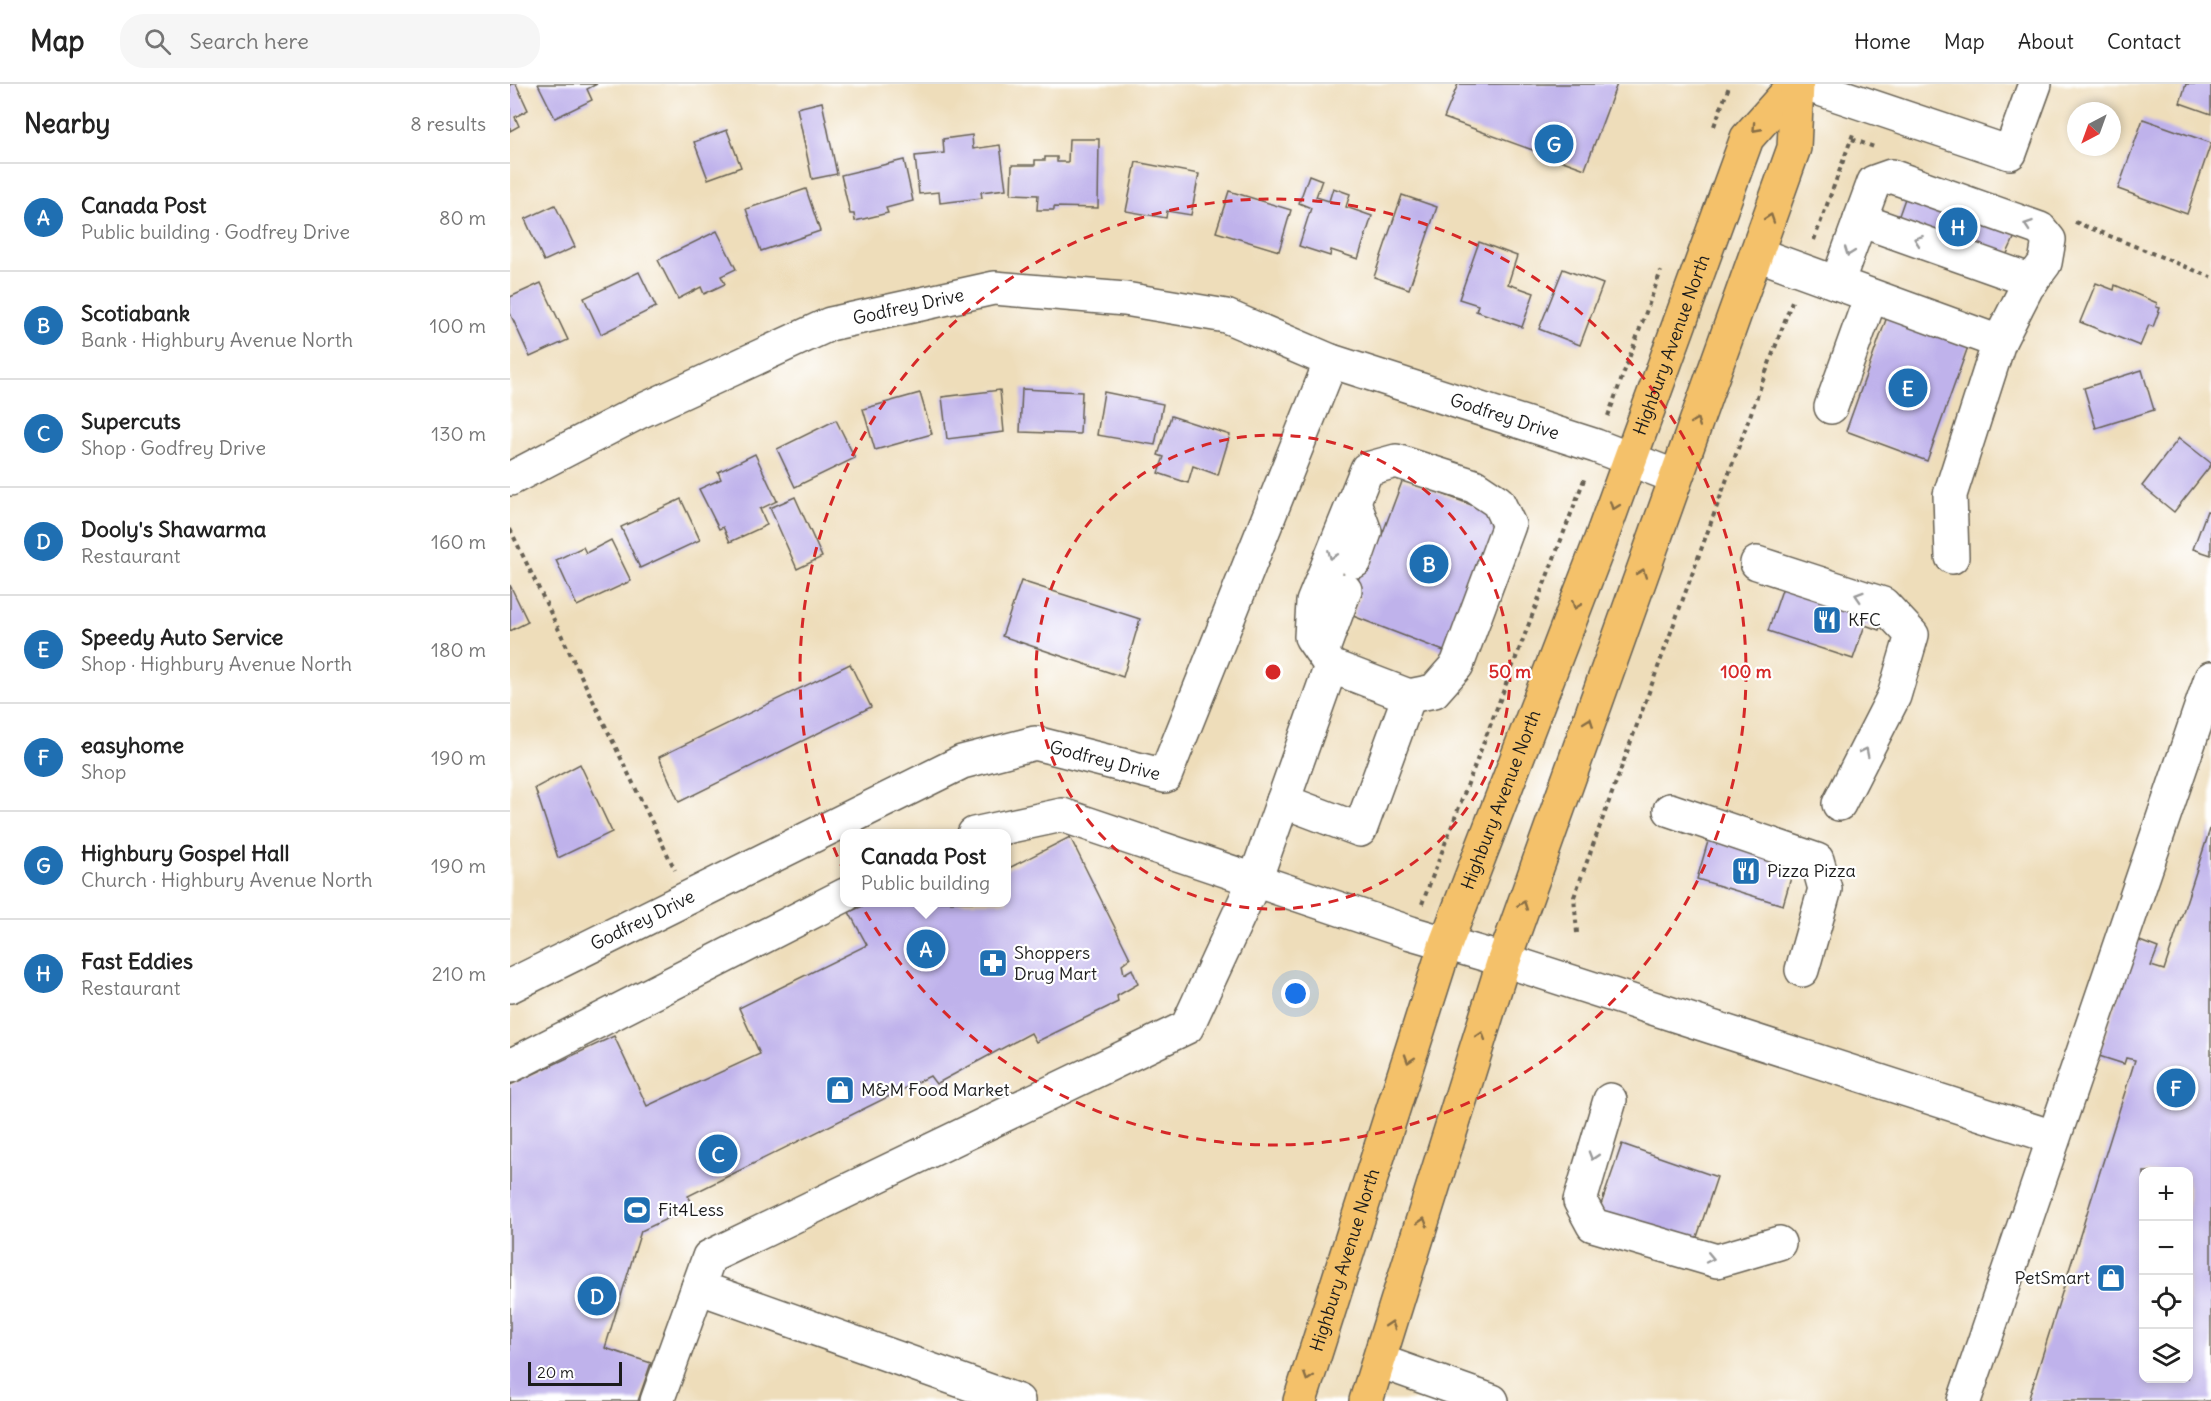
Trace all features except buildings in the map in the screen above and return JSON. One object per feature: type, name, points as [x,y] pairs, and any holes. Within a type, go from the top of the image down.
[{"type":"main road","name":"Highbury Avenue North","points":[[1366,1401],[1504,960],[1794,148],[1796,84]]},
{"type":"main road","name":"Highbury Avenue North","points":[[1300,1401],[1446,943],[1631,459],[1748,138],[1796,84]]},
{"type":"street","points":[[1805,84],[2010,153],[2035,84]]},
{"type":"street","points":[[1837,283],[1874,182],[1891,176],[2040,229],[2049,240],[2045,263],[2032,281],[1998,342],[1950,495],[1952,557]]},
{"type":"street","points":[[1860,220],[2032,281]]},
{"type":"street","points":[[1757,254],[1998,342]]},
{"type":"street","name":"Godfrey Drive","points":[[510,479],[637,413],[830,324],[994,288],[1125,299],[1226,316],[1331,361],[1596,446],[1676,477]]},
{"type":"street","points":[[1831,407],[1871,296]]},
{"type":"street","name":"Godfrey Drive","points":[[510,986],[962,762],[1035,743],[1165,776],[1331,361]]},
{"type":"street","points":[[1396,461],[1474,486],[1498,502],[1509,525],[1457,665],[1434,691],[1409,696],[1327,659],[1311,637],[1313,602],[1354,501],[1366,469],[1396,461]]},
{"type":"street","points":[[657,1401],[709,1257],[1187,1026],[1255,880],[1283,801],[1365,532],[1354,501]]},
{"type":"street","points":[[1757,563],[1883,603],[1912,635],[1894,696],[1839,804]]},
{"type":"street","points":[[1964,1401],[2211,678]]},
{"type":"street","points":[[1283,801],[1360,830],[1409,696]]},
{"type":"street","points":[[1670,810],[1816,860],[1825,890],[1802,970]]},
{"type":"street","points":[[997,829],[1062,815],[1411,933],[1504,960],[2054,1137]]},
{"type":"street","points":[[510,1066],[840,898]]},
{"type":"street","points":[[1610,1100],[1580,1201],[1593,1225],[1717,1261],[1779,1243]]},
{"type":"street","points":[[698,1287],[1018,1401]]},
{"type":"street","points":[[1379,1361],[1476,1398]]},
{"type":"path","points":[[1577,933],[1574,897],[1864,104]]},
{"type":"path","points":[[1411,933],[1596,446]]},
{"type":"path","points":[[510,529],[688,898]]},
{"type":"place","name":"Highbury Gospel Hall","points":[[1554,144]]},
{"type":"place","name":"Fast Eddies","points":[[1958,227]]},
{"type":"place","name":"Speedy Auto Service","points":[[1908,388]]},
{"type":"place","name":"Scotiabank","points":[[1429,564]]},
{"type":"place","name":"KFC","points":[[1827,620]]},
{"type":"place","name":"Pizza Pizza","points":[[1746,871]]},
{"type":"place","name":"Canada Post","points":[[926,949]]},
{"type":"place","name":"Shoppers Drug Mart","points":[[993,963]]},
{"type":"place","name":"easyhome","points":[[2176,1088]]},
{"type":"place","name":"M&M Food Market","points":[[840,1090]]},
{"type":"place","name":"Supercuts","points":[[718,1154]]},
{"type":"place","name":"Fit4Less","points":[[637,1210]]},
{"type":"place","name":"PetSmart","points":[[2111,1278]]},
{"type":"place","name":"Dooly's Shawarma","points":[[597,1296]]}]
